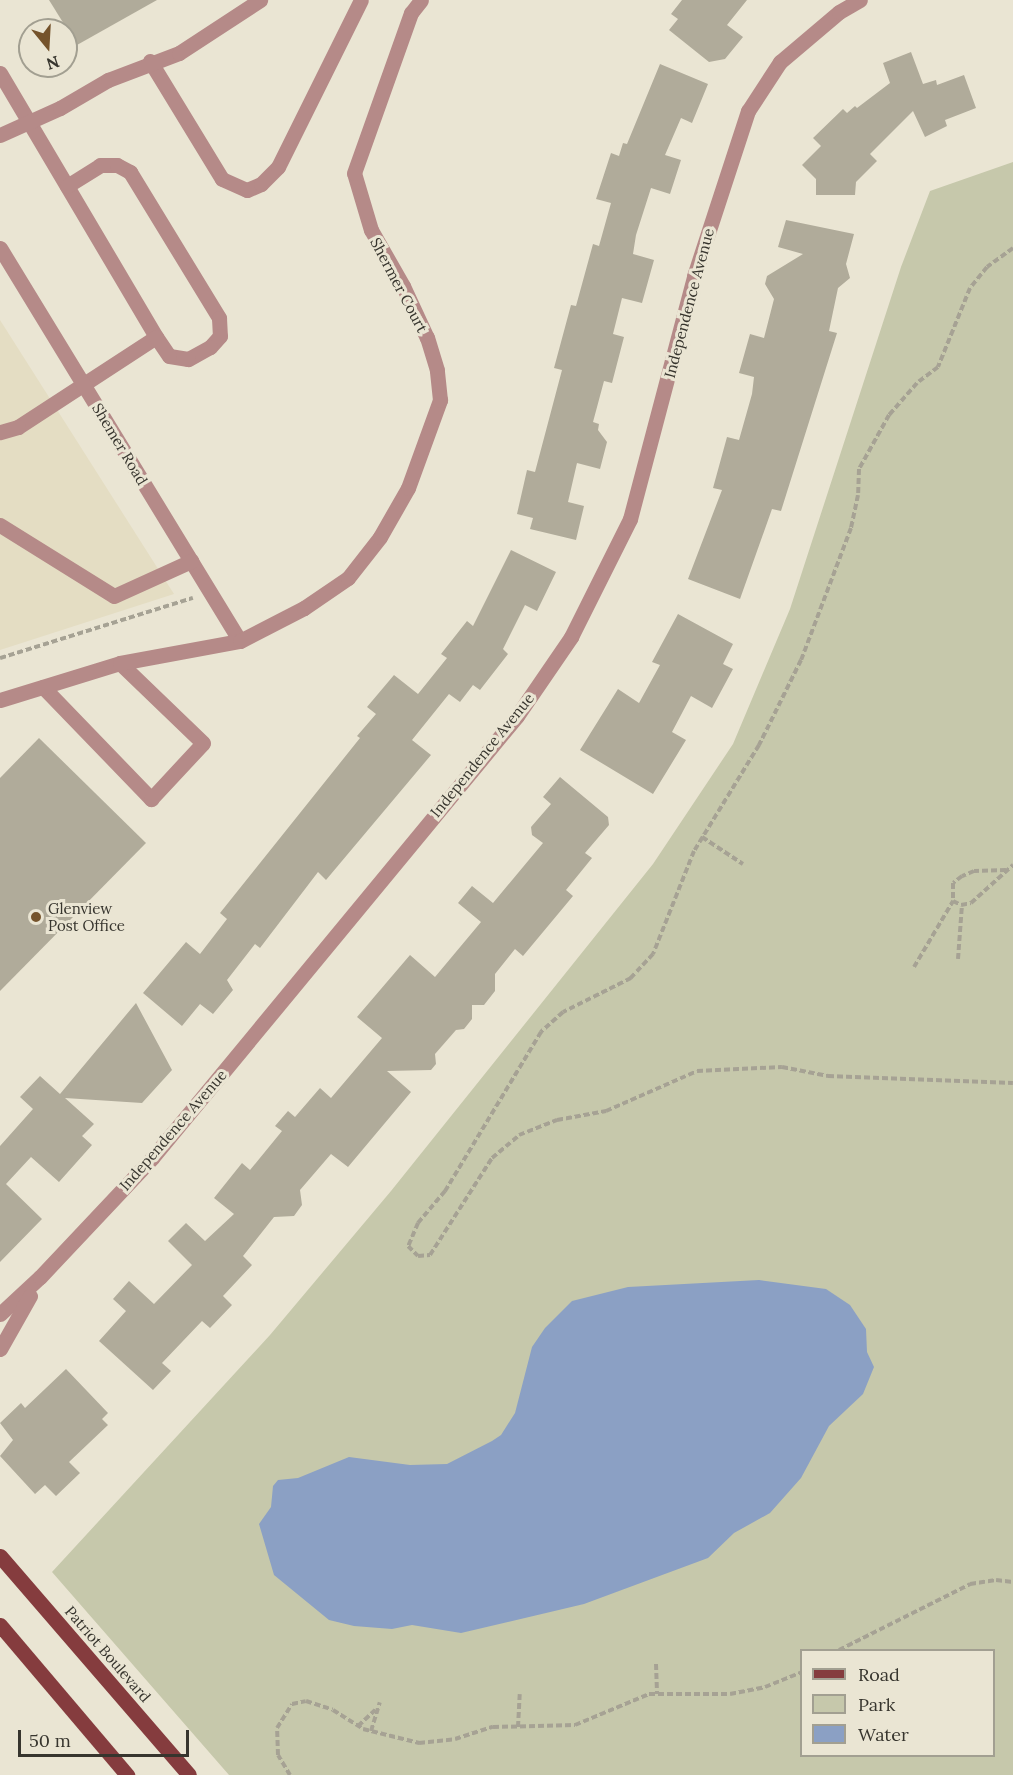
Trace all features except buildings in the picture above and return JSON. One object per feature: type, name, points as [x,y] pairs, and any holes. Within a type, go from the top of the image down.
[{"type":"main road","name":"Patriot Boulevard","points":[[0,1556],[189,1775]]},
{"type":"main road","points":[[0,1625],[127,1775]]},
{"type":"street","points":[[0,135],[150,61],[179,53],[260,0]]},
{"type":"street","points":[[150,61],[222,180],[247,190],[261,184],[278,167],[361,0]]},
{"type":"street","name":"Shermer Court","points":[[0,700],[120,663],[240,641],[304,608],[348,578],[380,537],[408,488],[440,400],[437,370],[427,338],[403,286],[370,230],[354,173],[411,13],[421,0]]},
{"type":"street","name":"Independence Avenue","points":[[0,1314],[40,1277],[152,1158],[517,716],[571,637],[630,519],[694,276],[748,111],[780,62],[839,12],[860,0]]},
{"type":"street","points":[[0,73],[156,337],[169,356],[188,359],[210,347],[220,336],[219,318],[130,172],[117,165],[100,165],[67,186]]},
{"type":"street","name":"Shemer Road","points":[[0,248],[240,641]]},
{"type":"street","points":[[0,432],[18,426],[156,337]]},
{"type":"street","points":[[0,525],[114,596],[191,561]]},
{"type":"street","points":[[43,687],[151,799],[203,743],[120,663]]},
{"type":"street","name":"Independence Avenue","points":[[0,1348],[40,1277]]},
{"type":"path","points":[[1013,248],[987,267],[970,288],[938,367],[917,383],[889,415],[859,469],[858,495],[851,528],[801,660],[759,745],[702,837],[653,954],[631,978],[563,1012],[541,1032],[445,1191],[418,1223],[408,1246],[411,1253],[430,1255],[492,1158],[519,1135],[557,1120],[606,1111],[697,1071],[782,1067],[828,1076],[1013,1083]]},
{"type":"path","points":[[0,658],[211,592]]},
{"type":"path","points":[[702,837],[743,864]]},
{"type":"path","points":[[953,901],[962,905],[971,903],[1013,865]]},
{"type":"path","points":[[914,967],[953,901],[953,883],[974,871],[1006,870]]},
{"type":"path","points":[[958,959],[962,905]]},
{"type":"path","points":[[841,1649],[970,1584],[996,1580],[1013,1582]]},
{"type":"path","points":[[656,1664],[657,1694]]},
{"type":"path","points":[[290,1775],[278,1755],[276,1742],[282,1715],[292,1704],[318,1703],[358,1726],[419,1743],[455,1739],[494,1727],[575,1725],[636,1697],[657,1694],[730,1694],[765,1687],[800,1672]]},
{"type":"path","points":[[518,1726],[520,1694]]},
{"type":"path","points":[[371,1731],[380,1702]]},
{"type":"path","points":[[358,1726],[378,1708]]},
{"type":"shaded area","points":[[0,320],[174,594],[0,650]]},
{"type":"green space","points":[[1013,162],[1013,1775],[229,1775],[52,1572],[270,1335],[391,1191],[653,864],[733,744],[790,609],[901,267],[930,191]]},
{"type":"water","points":[[759,1280],[826,1289],[850,1305],[866,1329],[867,1352],[874,1367],[863,1394],[829,1426],[801,1478],[770,1513],[734,1533],[708,1558],[584,1604],[461,1633],[412,1625],[392,1629],[354,1626],[329,1620],[274,1575],[259,1524],[271,1507],[273,1486],[278,1480],[298,1478],[349,1457],[410,1465],[447,1464],[492,1441],[501,1435],[515,1413],[532,1347],[545,1328],[572,1301],[628,1287]]},
{"type":"place","name":"Glenview Post Office","points":[[36,917]]}]
